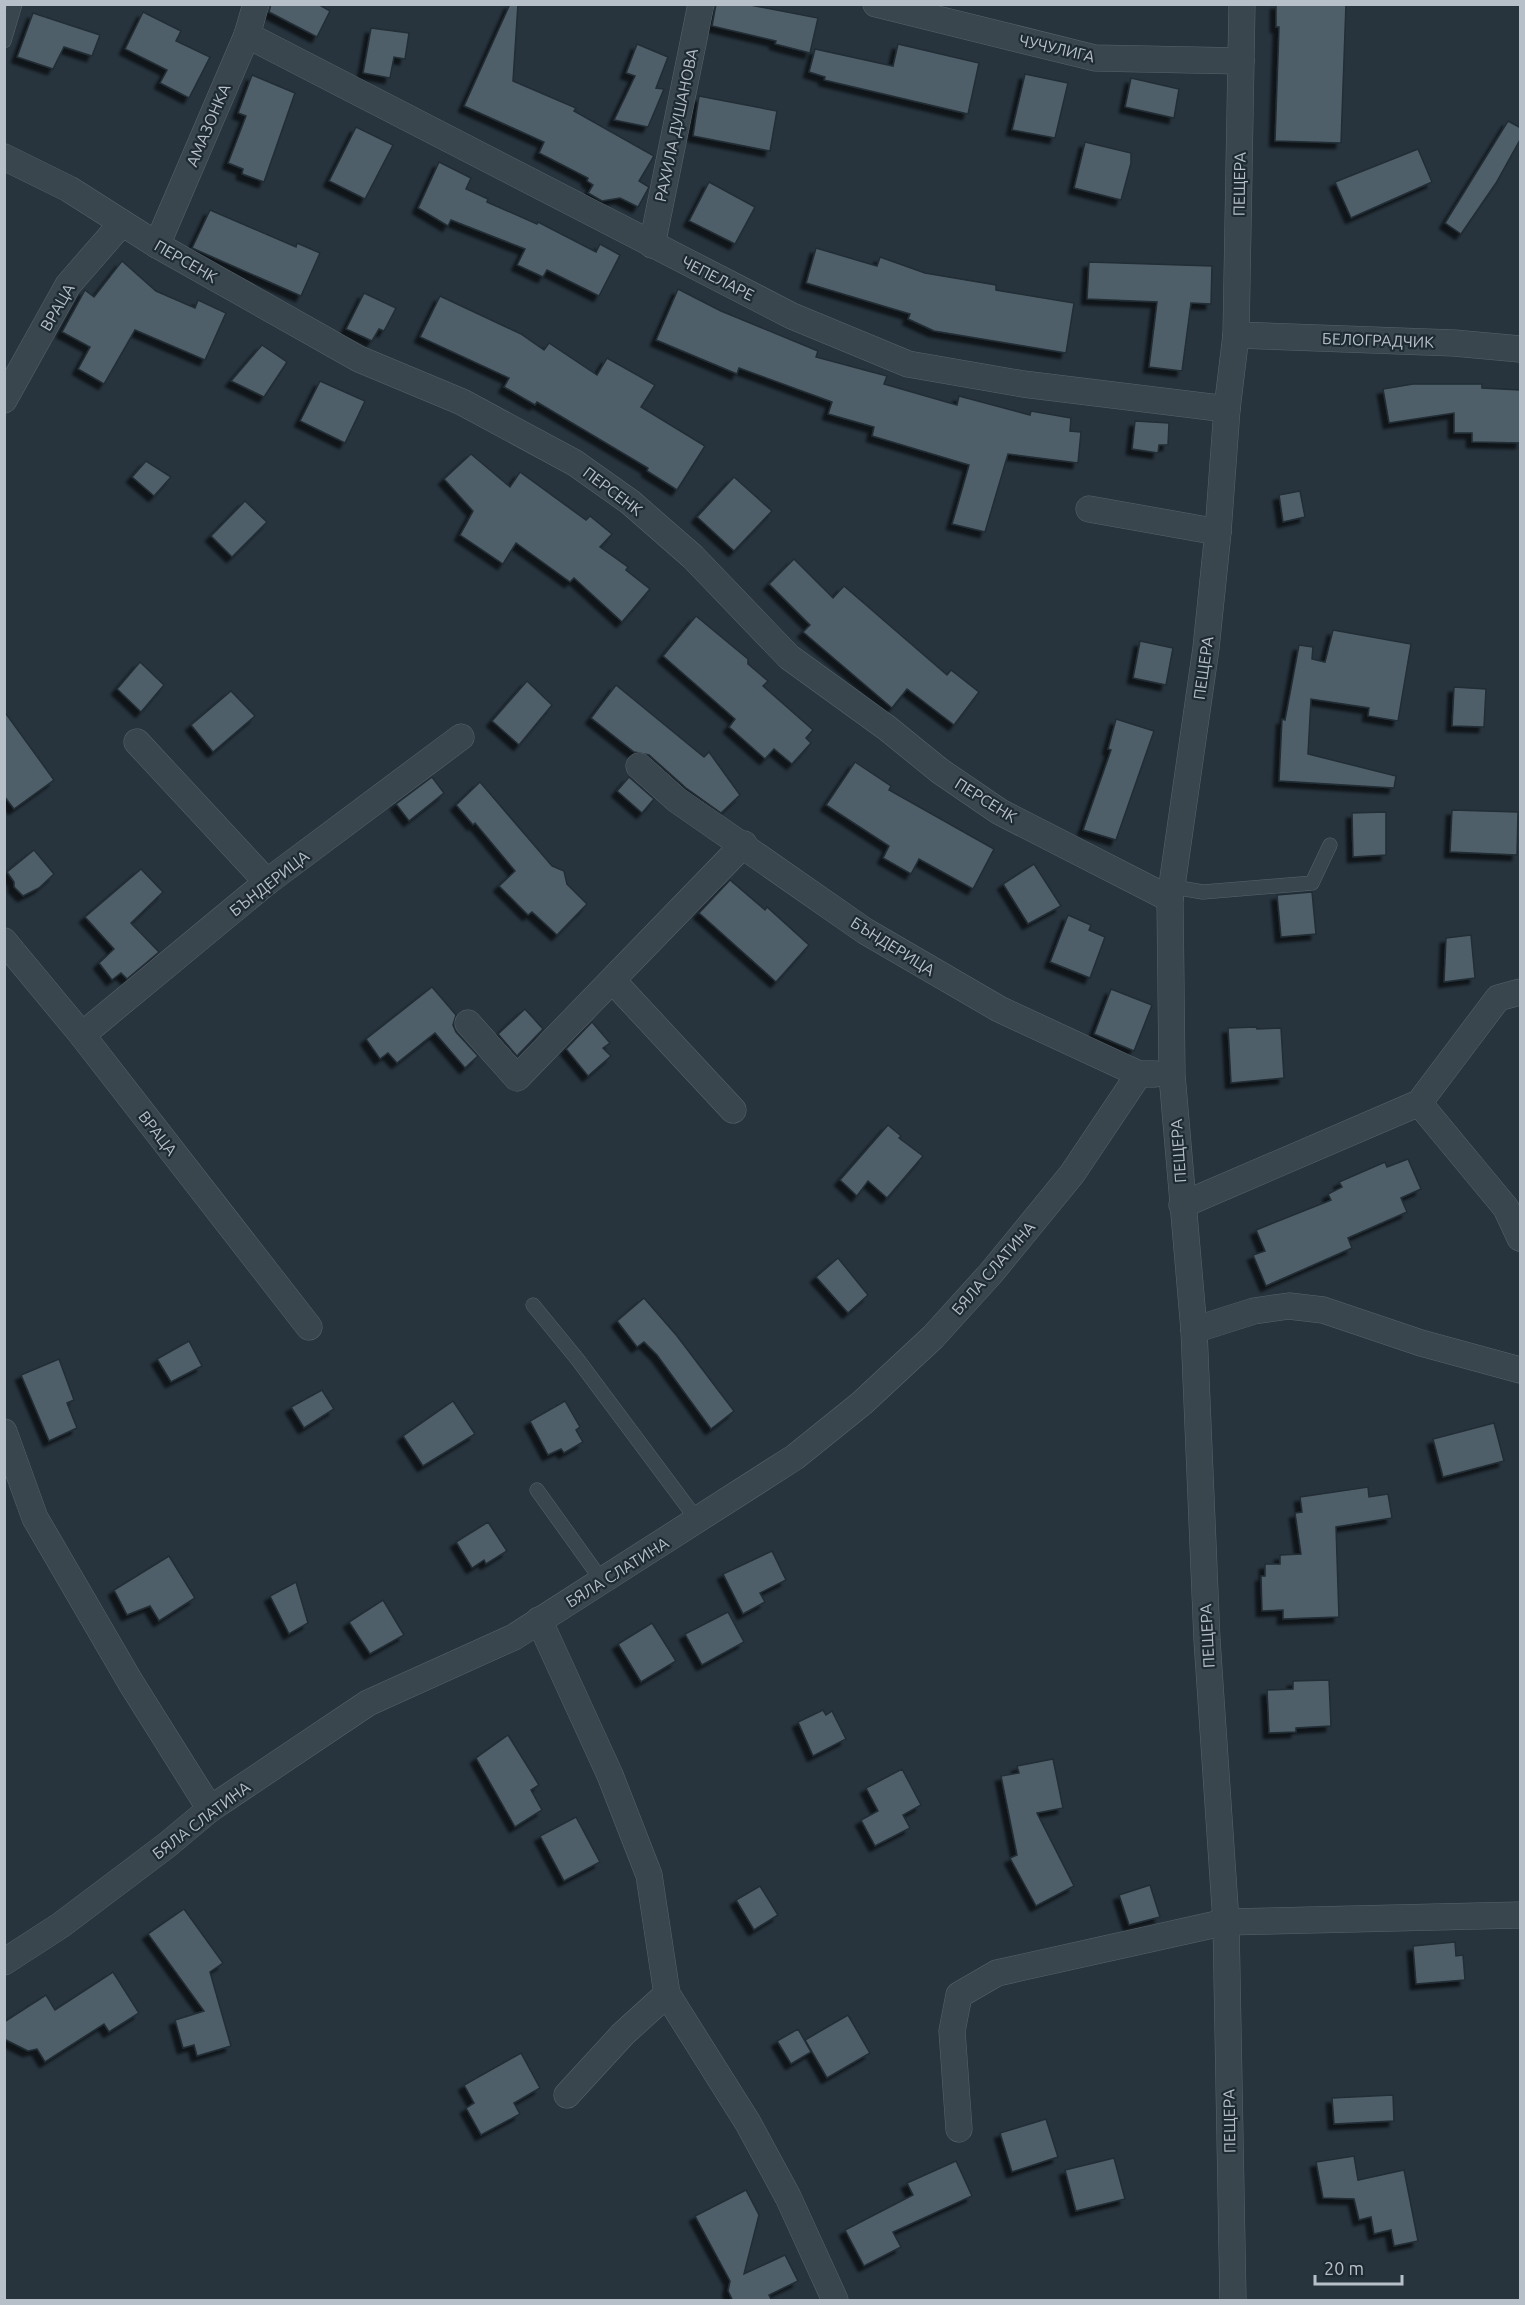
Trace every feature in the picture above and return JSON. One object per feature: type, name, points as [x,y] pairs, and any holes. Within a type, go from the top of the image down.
[{"type":"street","name":"АМАЗОНКА","points":[[157,245],[247,35],[256,4]]},
{"type":"street","name":"РАХИЛА ДУШАНОВА","points":[[652,245],[701,4]]},
{"type":"street","name":"ЧУЧУЛИГА","points":[[876,4],[1095,58],[1241,61]]},
{"type":"street","name":"ПЕЩЕРА","points":[[1233,2301],[1226,1922],[1207,1640],[1194,1330],[1172,1075],[1171,893],[1206,648],[1218,532],[1227,409],[1236,335],[1242,4]]},
{"type":"street","name":"ЧЕПЕЛАРЕ","points":[[247,35],[792,316],[908,364],[1023,384],[1227,409]]},
{"type":"street","name":"ПЕРСЕНК","points":[[4,157],[69,189],[157,245],[359,359],[462,402],[575,463],[630,502],[693,557],[789,657],[887,728],[940,771],[1000,812],[1171,893]]},
{"type":"street","name":"ВРАЦА","points":[[4,400],[68,285],[122,223]]},
{"type":"street","name":"БЕЛОГРАДЧИК","points":[[1236,335],[1454,343],[1521,349]]},
{"type":"street","points":[[1089,509],[1218,532]]},
{"type":"street","name":"БЪНДЕРИЦА","points":[[82,1035],[267,882],[461,737]]},
{"type":"street","points":[[137,742],[267,882]]},
{"type":"street","name":"БЪНДЕРИЦА","points":[[639,766],[677,800],[744,844],[865,931],[999,1010],[1139,1074],[1172,1075]]},
{"type":"street","points":[[468,1023],[517,1078],[614,981],[744,844]]},
{"type":"street","name":"ВРАЦА","points":[[4,940],[82,1035],[309,1327]]},
{"type":"street","points":[[614,981],[733,1110]]},
{"type":"street","points":[[1182,1205],[1419,1103],[1498,998],[1521,992]]},
{"type":"street","name":"БЯЛА СЛАТИНА","points":[[4,1962],[61,1925],[167,1845],[210,1809],[368,1703],[514,1638],[795,1457],[862,1403],[933,1336],[991,1273],[1072,1174],[1139,1074]]},
{"type":"street","points":[[1419,1103],[1506,1208],[1521,1238]]},
{"type":"street","points":[[1194,1330],[1254,1311],[1289,1306],[1323,1310],[1422,1343],[1521,1370]]},
{"type":"street","points":[[4,1432],[35,1518],[130,1683],[210,1809]]},
{"type":"street","points":[[539,1620],[610,1775],[649,1875],[667,1994],[748,2123],[788,2197],[835,2301]]},
{"type":"street","points":[[959,2129],[952,2031],[959,1995],[998,1973],[1226,1922],[1521,1915]]},
{"type":"street","points":[[567,2095],[623,2034],[667,1994]]},
{"type":"lane","points":[[4,41],[15,4]]},
{"type":"lane","points":[[1171,893],[1312,883],[1330,845]]},
{"type":"lane","points":[[533,1305],[578,1360],[698,1521]]},
{"type":"lane","points":[[537,1490],[603,1582]]},
{"type":"building","points":[[271,4],[318,4],[330,11],[317,37],[269,12]]},
{"type":"building","points":[[510,4],[518,4],[513,81],[576,108],[574,111],[654,156],[639,181],[649,187],[638,207],[620,198],[602,201],[588,193],[593,185],[587,181],[588,178],[539,153],[544,142],[464,106]]},
{"type":"building","points":[[716,4],[745,4],[818,18],[810,53],[775,44],[776,41],[712,26]]},
{"type":"building","points":[[1276,4],[1346,4],[1341,143],[1275,141],[1279,27],[1276,27]]},
{"type":"building","points":[[143,12],[181,31],[176,41],[210,57],[189,98],[160,83],[167,70],[125,49]]},
{"type":"building","points":[[33,13],[100,35],[92,56],[64,47],[53,69],[17,57]]},
{"type":"building","points":[[371,28],[409,33],[405,59],[394,57],[390,78],[363,73]]},
{"type":"building","points":[[637,44],[668,57],[656,88],[664,89],[648,127],[614,120],[635,76],[626,73]]},
{"type":"building","points":[[898,44],[979,63],[968,114],[824,80],[825,77],[809,72],[815,49],[893,66]]},
{"type":"building","points":[[1025,74],[1068,83],[1055,138],[1012,130]]},
{"type":"building","points":[[252,75],[295,93],[264,182],[242,174],[243,169],[228,163],[246,116],[238,113]]},
{"type":"building","points":[[1131,78],[1179,89],[1174,118],[1125,107]]},
{"type":"building","points":[[699,96],[777,111],[770,151],[693,136]]},
{"type":"building","points":[[1508,121],[1521,128],[1521,138],[1496,183],[1461,234],[1445,223]]},
{"type":"building","points":[[356,127],[393,145],[365,199],[329,181]]},
{"type":"building","points":[[1085,142],[1131,153],[1131,163],[1121,200],[1074,188]]},
{"type":"building","points":[[1418,149],[1432,182],[1351,218],[1335,182]]},
{"type":"building","points":[[439,162],[471,178],[466,189],[488,199],[487,202],[537,224],[538,222],[596,252],[600,244],[620,255],[599,296],[547,270],[543,277],[517,265],[525,249],[451,220],[448,226],[418,208]]},
{"type":"building","points":[[709,182],[755,207],[735,244],[689,221]]},
{"type":"building","points":[[210,210],[296,247],[297,243],[320,253],[301,296],[192,248]]},
{"type":"building","points":[[816,248],[877,266],[880,257],[925,273],[996,285],[996,290],[1074,303],[1066,353],[934,331],[908,319],[910,314],[806,283]]},
{"type":"building","points":[[122,261],[156,291],[195,308],[198,300],[226,313],[205,360],[135,330],[104,384],[78,369],[90,347],[62,332],[85,290],[94,297]]},
{"type":"building","points":[[1089,262],[1212,266],[1211,304],[1191,303],[1182,371],[1149,367],[1157,302],[1087,299]]},
{"type":"building","points":[[678,289],[721,311],[818,351],[816,357],[887,376],[884,384],[957,405],[959,396],[1030,415],[1031,411],[1071,418],[1070,431],[1081,432],[1078,463],[1008,454],[985,532],[952,524],[969,465],[872,436],[874,427],[828,414],[832,402],[739,368],[737,374],[656,340]]},
{"type":"building","points":[[364,293],[396,308],[384,331],[379,329],[372,341],[346,329]]},
{"type":"building","points":[[440,296],[521,334],[544,350],[549,343],[597,375],[607,358],[655,385],[641,407],[705,446],[677,490],[647,471],[648,468],[537,402],[535,405],[504,387],[509,378],[420,337]]},
{"type":"building","points":[[262,345],[287,362],[264,397],[231,381]]},
{"type":"building","points":[[320,381],[365,401],[345,443],[300,421]]},
{"type":"building","points":[[1413,384],[1482,384],[1482,388],[1521,390],[1521,443],[1472,442],[1472,433],[1454,433],[1454,413],[1389,423],[1383,389]]},
{"type":"building","points":[[1135,421],[1169,423],[1168,445],[1159,445],[1158,453],[1132,449]]},
{"type":"building","points":[[471,454],[510,487],[520,472],[586,520],[590,516],[612,534],[600,547],[628,567],[626,570],[650,589],[622,622],[574,578],[570,582],[516,543],[503,564],[460,535],[473,511],[444,479]]},
{"type":"building","points":[[146,461],[171,477],[154,496],[132,477]]},
{"type":"building","points":[[734,477],[772,511],[734,551],[697,517]]},
{"type":"building","points":[[1300,491],[1305,517],[1283,522],[1279,495]]},
{"type":"building","points":[[245,501],[267,522],[232,557],[211,536]]},
{"type":"building","points":[[794,559],[833,598],[844,586],[947,675],[951,670],[979,692],[954,725],[907,689],[892,708],[803,632],[810,625],[769,584]]},
{"type":"building","points":[[696,616],[748,659],[748,664],[768,681],[763,686],[813,730],[806,738],[811,743],[792,764],[774,749],[765,759],[729,727],[735,719],[663,656]]},
{"type":"building","points":[[1333,630],[1411,644],[1398,721],[1368,716],[1369,708],[1311,699],[1308,754],[1396,776],[1394,788],[1279,781],[1282,719],[1285,720],[1299,645],[1313,647],[1312,659],[1325,662]]},
{"type":"building","points":[[1140,641],[1173,648],[1166,685],[1133,678]]},
{"type":"building","points":[[140,662],[164,685],[141,712],[117,689]]},
{"type":"building","points":[[527,681],[552,705],[519,745],[492,721]]},
{"type":"building","points":[[616,685],[704,757],[709,752],[740,795],[721,813],[686,788],[649,755],[634,752],[591,718]]},
{"type":"building","points":[[1454,687],[1486,689],[1484,727],[1452,726]]},
{"type":"building","points":[[231,691],[255,716],[213,752],[191,725]]},
{"type":"building","points":[[4,711],[54,780],[14,809],[4,796]]},
{"type":"building","points":[[1116,719],[1154,731],[1116,840],[1083,830],[1111,750],[1108,749]]},
{"type":"building","points":[[855,762],[891,786],[889,790],[994,849],[973,889],[919,859],[911,874],[883,858],[889,846],[826,805]]},
{"type":"building","points":[[432,777],[444,793],[409,821],[396,804]]},
{"type":"building","points":[[629,777],[654,799],[642,813],[617,791]]},
{"type":"building","points":[[480,782],[552,866],[564,871],[567,884],[587,904],[557,935],[532,912],[528,915],[499,886],[515,871],[475,823],[473,825],[456,805]]},
{"type":"building","points":[[1452,810],[1518,812],[1517,855],[1450,852]]},
{"type":"building","points":[[1386,812],[1386,855],[1353,857],[1352,813]]},
{"type":"building","points":[[34,850],[54,874],[39,888],[23,896],[14,887],[14,882],[7,872]]},
{"type":"building","points":[[1034,864],[1061,906],[1028,924],[1003,884]]},
{"type":"building","points":[[141,869],[163,892],[131,923],[159,952],[127,979],[121,973],[112,980],[99,963],[114,949],[85,917]]},
{"type":"building","points":[[730,880],[765,910],[767,907],[809,945],[776,982],[699,913]]},
{"type":"building","points":[[1312,892],[1316,934],[1281,937],[1277,895]]},
{"type":"building","points":[[1068,915],[1091,925],[1089,930],[1105,937],[1090,978],[1050,962]]},
{"type":"building","points":[[1471,935],[1475,978],[1444,982],[1446,938]]},
{"type":"building","points":[[432,987],[456,1015],[453,1025],[456,1032],[478,1056],[465,1068],[435,1033],[397,1063],[388,1053],[380,1059],[366,1039]]},
{"type":"building","points":[[1111,989],[1152,1005],[1134,1051],[1094,1034]]},
{"type":"building","points":[[525,1009],[543,1029],[517,1056],[498,1034]]},
{"type":"building","points":[[592,1022],[610,1043],[603,1048],[611,1056],[588,1076],[566,1049]]},
{"type":"building","points":[[1256,1027],[1257,1029],[1281,1028],[1284,1078],[1231,1083],[1228,1028]]},
{"type":"building","points":[[888,1125],[901,1136],[899,1138],[923,1156],[887,1198],[868,1181],[857,1196],[840,1180]]},
{"type":"building","points":[[1408,1159],[1421,1189],[1401,1198],[1407,1212],[1348,1238],[1352,1248],[1266,1286],[1253,1255],[1265,1251],[1256,1230],[1331,1200],[1328,1194],[1342,1187],[1339,1182],[1385,1162],[1387,1167]]},
{"type":"building","points":[[838,1258],[868,1295],[848,1313],[816,1277]]},
{"type":"building","points":[[644,1298],[677,1336],[734,1411],[711,1429],[657,1355],[644,1342],[637,1347],[617,1321]]},
{"type":"building","points":[[189,1341],[202,1366],[171,1382],[157,1359]]},
{"type":"building","points":[[59,1359],[74,1400],[67,1403],[77,1428],[49,1441],[21,1375]]},
{"type":"building","points":[[322,1390],[334,1409],[304,1428],[291,1407]]},
{"type":"building","points":[[453,1401],[475,1434],[423,1466],[403,1436]]},
{"type":"building","points":[[565,1401],[580,1427],[576,1430],[583,1442],[564,1453],[561,1449],[548,1455],[530,1421]]},
{"type":"building","points":[[1494,1423],[1504,1461],[1443,1477],[1433,1439]]},
{"type":"building","points":[[1368,1487],[1369,1497],[1388,1494],[1392,1518],[1336,1527],[1339,1617],[1283,1619],[1283,1610],[1262,1611],[1261,1576],[1265,1576],[1265,1564],[1280,1564],[1280,1555],[1301,1554],[1295,1513],[1302,1512],[1300,1497]]},
{"type":"building","points":[[488,1522],[507,1551],[486,1564],[484,1560],[472,1568],[456,1542]]},
{"type":"building","points":[[772,1551],[786,1580],[760,1593],[765,1602],[743,1614],[723,1574]]},
{"type":"building","points":[[169,1556],[195,1598],[159,1621],[150,1606],[127,1615],[114,1590]]},
{"type":"building","points":[[296,1582],[308,1623],[289,1634],[270,1596]]},
{"type":"building","points":[[383,1600],[404,1635],[370,1654],[349,1622]]},
{"type":"building","points":[[728,1612],[744,1642],[702,1665],[685,1634]]},
{"type":"building","points":[[652,1623],[676,1661],[641,1682],[618,1644]]},
{"type":"building","points":[[1329,1680],[1331,1726],[1296,1728],[1296,1732],[1269,1733],[1267,1690],[1293,1689],[1293,1681]]},
{"type":"building","points":[[823,1710],[826,1715],[832,1711],[846,1739],[813,1756],[798,1722]]},
{"type":"building","points":[[508,1735],[539,1785],[531,1790],[542,1810],[515,1827],[476,1758]]},
{"type":"building","points":[[1053,1759],[1063,1808],[1037,1813],[1074,1886],[1036,1906],[1010,1858],[1017,1855],[1001,1776],[1019,1773],[1017,1766]]},
{"type":"building","points":[[902,1769],[921,1805],[903,1815],[910,1828],[875,1846],[861,1820],[878,1811],[866,1788]]},
{"type":"building","points":[[576,1817],[600,1862],[564,1881],[540,1836]]},
{"type":"building","points":[[1150,1885],[1160,1917],[1129,1925],[1119,1895]]},
{"type":"building","points":[[760,1886],[778,1915],[754,1930],[736,1900]]},
{"type":"building","points":[[184,1909],[223,1963],[210,1972],[231,2046],[197,2056],[194,2045],[183,2048],[175,2020],[204,2011],[148,1934]]},
{"type":"building","points":[[1455,1942],[1456,1956],[1463,1955],[1465,1980],[1416,1984],[1413,1946]]},
{"type":"building","points":[[113,1972],[139,2013],[109,2032],[104,2024],[45,2062],[37,2049],[28,2051],[4,2039],[4,2022],[46,1995],[55,2010]]},
{"type":"building","points":[[848,2015],[870,2053],[827,2078],[805,2040]]},
{"type":"building","points":[[798,2029],[811,2052],[791,2064],[777,2041]]},
{"type":"building","points":[[521,2053],[540,2088],[514,2103],[520,2114],[481,2135],[466,2108],[474,2103],[464,2085]]},
{"type":"building","points":[[1393,2095],[1394,2121],[1334,2124],[1332,2098]]},
{"type":"building","points":[[1046,2119],[1058,2157],[1012,2172],[1000,2133]]},
{"type":"building","points":[[1354,2156],[1358,2180],[1404,2170],[1418,2241],[1394,2246],[1391,2230],[1374,2234],[1371,2217],[1359,2220],[1354,2199],[1323,2198],[1316,2162]]},
{"type":"building","points":[[1114,2158],[1125,2199],[1076,2211],[1065,2170]]},
{"type":"building","points":[[956,2161],[972,2196],[893,2232],[901,2247],[864,2266],[845,2230],[913,2195],[907,2183]]},
{"type":"building","points":[[746,2190],[759,2215],[744,2274],[785,2255],[798,2281],[769,2295],[772,2301],[733,2301],[728,2291],[730,2281],[695,2216]]}]
